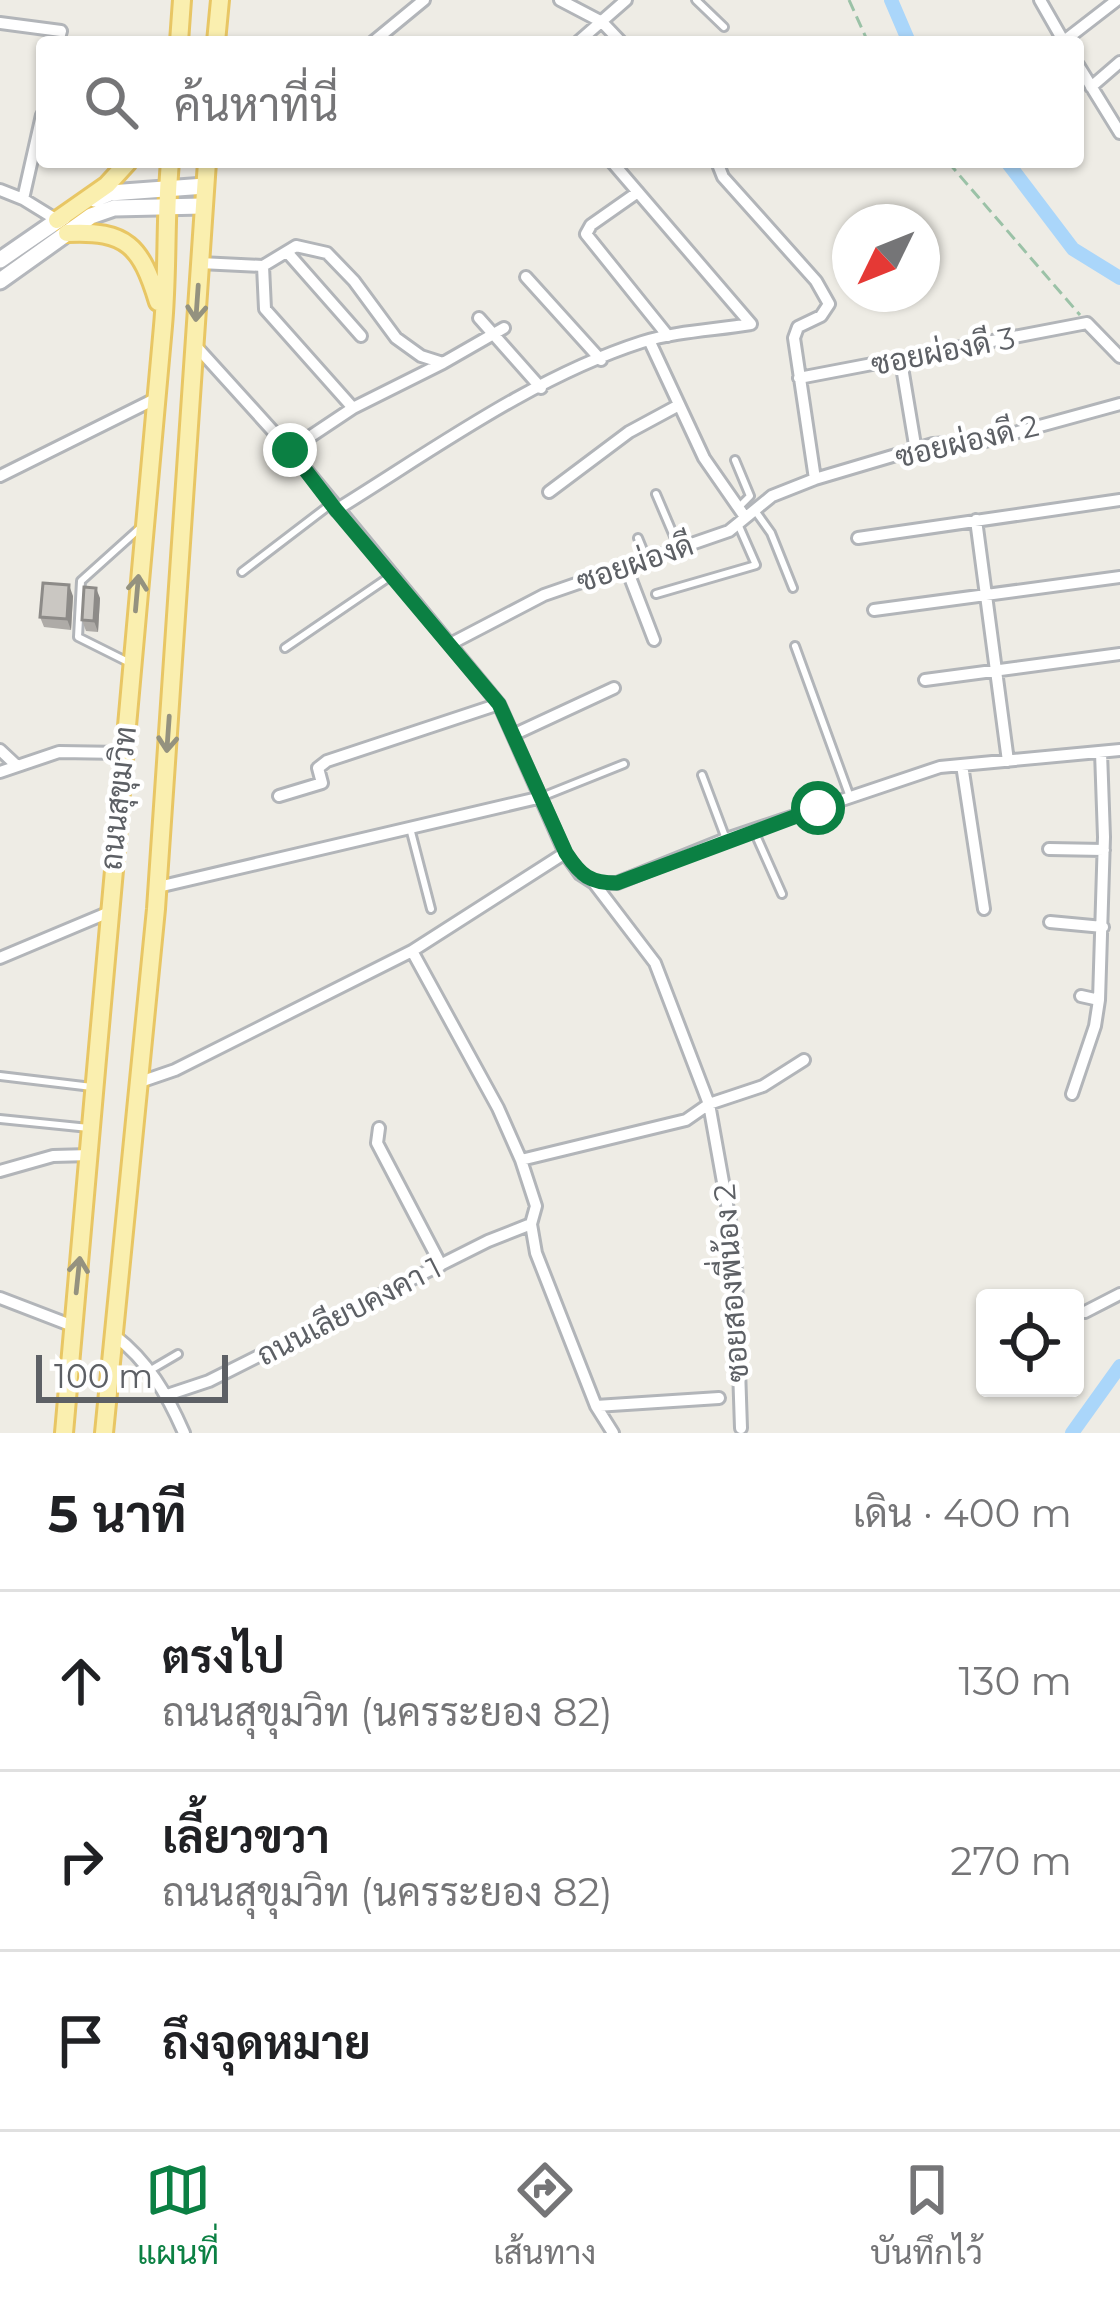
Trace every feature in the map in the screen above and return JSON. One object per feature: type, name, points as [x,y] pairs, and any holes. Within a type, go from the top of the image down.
[{"type":"main road","points":[[179,36],[182,0]]},
{"type":"main road","points":[[217,36],[220,0]]},
{"type":"main road","points":[[62,227],[122,168]]},
{"type":"main road","name":"ถนนสุขุมวิท","points":[[64,1433],[107,914],[164,320],[170,168]]},
{"type":"main road","name":"ถนนสุขุมวิท","points":[[104,1433],[158,887],[206,168]]},
{"type":"main road","points":[[62,227],[97,231],[127,243],[149,272],[164,320]]},
{"type":"street","points":[[380,36],[424,0]]},
{"type":"street","points":[[560,0],[602,22],[615,36]]},
{"type":"street","points":[[585,36],[626,0]]},
{"type":"street","points":[[1040,0],[1061,36]]},
{"type":"street","points":[[1070,36],[1117,0]]},
{"type":"street","points":[[0,22],[61,31],[60,36]]},
{"type":"street","points":[[1090,87],[1120,62]]},
{"type":"street","points":[[1084,76],[1118,127]]},
{"type":"street","points":[[23,199],[36,142]]},
{"type":"street","points":[[333,507],[541,388],[601,360],[649,340],[751,324],[617,168]]},
{"type":"street","points":[[719,168],[816,281],[829,304],[821,316],[801,325],[794,334],[815,478]]},
{"type":"street","points":[[0,281],[110,193],[205,186]]},
{"type":"street","points":[[0,190],[23,199],[62,227]]},
{"type":"street","points":[[638,192],[587,227],[586,235],[668,337]]},
{"type":"street","points":[[0,260],[62,227],[114,208],[203,206]]},
{"type":"street","points":[[200,263],[263,266],[296,246],[327,253],[396,338],[421,356],[443,363]]},
{"type":"street","points":[[287,252],[361,336]]},
{"type":"street","points":[[263,266],[265,309],[353,408]]},
{"type":"street","points":[[526,277],[601,360]]},
{"type":"street","points":[[479,318],[498,331],[541,388]]},
{"type":"street","points":[[1088,322],[1120,357]]},
{"type":"street","name":"ซอยผ่องดี 3","points":[[799,378],[901,362],[1088,322]]},
{"type":"street","points":[[290,450],[353,408],[498,331]]},
{"type":"street","points":[[649,340],[713,474],[744,515]]},
{"type":"street","name":"ซอยสองพี่น้อง 2","points":[[195,345],[290,450],[499,704],[566,853],[640,938],[663,976],[709,1104],[735,1249],[741,1428]]},
{"type":"street","points":[[901,362],[916,451]]},
{"type":"street","points":[[0,476],[155,398]]},
{"type":"street","name":"ซอยผ่องดี 2","points":[[815,478],[942,442],[993,439],[1120,404]]},
{"type":"street","points":[[548,492],[629,432],[679,405]]},
{"type":"street","name":"ซอยผ่องดี","points":[[452,644],[544,595],[680,548],[785,489],[815,478]]},
{"type":"street","points":[[858,538],[1120,500]]},
{"type":"street","points":[[976,520],[1008,761]]},
{"type":"street","points":[[626,567],[654,640]]},
{"type":"street","points":[[874,610],[1120,577]]},
{"type":"street","points":[[926,680],[1120,654]]},
{"type":"street","points":[[515,734],[614,688]]},
{"type":"street","points":[[279,796],[322,783],[318,768],[327,761],[499,704]]},
{"type":"street","points":[[0,750],[16,765]]},
{"type":"street","points":[[594,883],[617,883],[726,839],[940,767],[1120,750]]},
{"type":"street","points":[[0,772],[59,752],[123,753]]},
{"type":"street","points":[[1072,1094],[1099,1000],[1104,850],[1101,752]]},
{"type":"street","points":[[962,765],[984,909]]},
{"type":"street","points":[[158,887],[542,797]]},
{"type":"street","points":[[1049,849],[1104,850]]},
{"type":"street","points":[[140,1082],[176,1070],[412,951],[566,853]]},
{"type":"street","points":[[0,958],[107,914]]},
{"type":"street","points":[[1050,922],[1103,927]]},
{"type":"street","points":[[412,951],[498,1108],[520,1160],[536,1206],[531,1224],[536,1253],[596,1406],[613,1433]]},
{"type":"street","points":[[1082,996],[1099,1000]]},
{"type":"street","points":[[520,1160],[686,1120],[709,1104],[763,1086],[804,1060]]},
{"type":"street","points":[[379,1128],[377,1143],[440,1265]]},
{"type":"street","points":[[0,1171],[52,1156],[90,1155]]},
{"type":"street","name":"ถนนเลียบคงคา 1","points":[[167,1395],[209,1381],[531,1224]]},
{"type":"street","points":[[1085,1312],[1120,1294]]},
{"type":"street","points":[[0,1298],[74,1326]]},
{"type":"street","points":[[114,1335],[137,1353],[167,1395],[184,1433]]},
{"type":"street","points":[[596,1406],[719,1398]]},
{"type":"lane","points":[[696,0],[724,27]]},
{"type":"lane","points":[[656,594],[756,565],[744,515],[750,496],[735,460]]},
{"type":"lane","points":[[656,494],[680,548]]},
{"type":"lane","points":[[242,572],[333,507]]},
{"type":"lane","points":[[744,515],[771,533],[793,588]]},
{"type":"lane","points":[[131,663],[78,637],[81,581],[143,525]]},
{"type":"lane","points":[[638,538],[647,560]]},
{"type":"lane","points":[[285,648],[392,574]]},
{"type":"lane","points":[[795,646],[850,797]]},
{"type":"lane","points":[[542,797],[624,764]]},
{"type":"lane","points":[[702,775],[726,839]]},
{"type":"lane","points":[[410,828],[431,909]]},
{"type":"lane","points":[[754,830],[782,894]]},
{"type":"lane","points":[[0,1076],[95,1088]]},
{"type":"lane","points":[[0,1119],[92,1128]]},
{"type":"lane","points":[[149,1371],[178,1354]]},
{"type":"path","points":[[849,0],[865,36]]},
{"type":"path","points":[[953,168],[1088,322]]},
{"type":"building","points":[[43,583],[69,585],[67,619],[40,617]]},
{"type":"building","points":[[84,587],[96,588],[94,621],[82,620]]},
{"type":"waterway","points":[[891,0],[906,36]]},
{"type":"waterway","points":[[1012,168],[1073,249],[1120,278]]},
{"type":"waterway","points":[[1072,1433],[1120,1366]]},
{"type":"route","points":[[290,450],[499,704],[566,853],[580,874],[594,883],[617,883],[818,808]]}]
